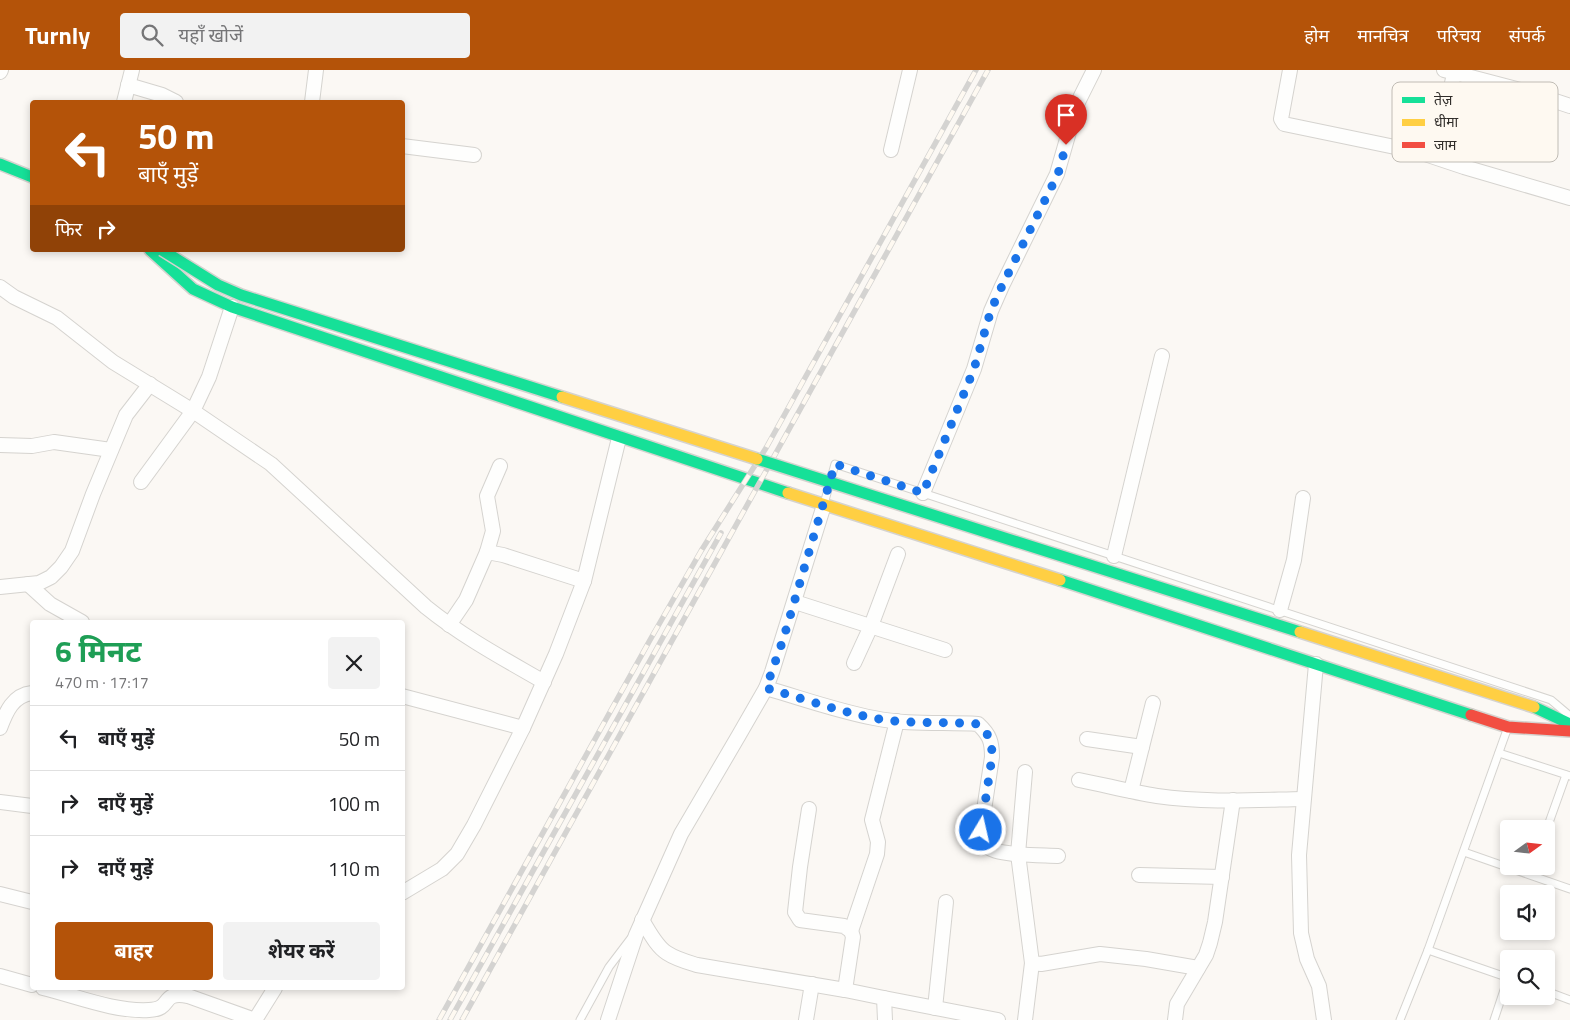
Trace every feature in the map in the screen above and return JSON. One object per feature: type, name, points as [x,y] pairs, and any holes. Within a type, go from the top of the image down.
[{"type":"street","points":[[124,100],[132,70]]},
{"type":"street","points":[[312,100],[316,70]]},
{"type":"street","points":[[891,150],[910,70]]},
{"type":"street","points":[[923,493],[974,369],[991,310],[1058,174],[1077,104],[1094,70]]},
{"type":"street","points":[[1290,70],[1281,119],[1284,124],[1392,146]]},
{"type":"street","points":[[1451,71],[1491,82]]},
{"type":"street","points":[[128,86],[162,95],[172,100]]},
{"type":"street","points":[[1558,102],[1570,106]]},
{"type":"street","points":[[405,146],[474,155]]},
{"type":"street","points":[[1451,162],[1570,198]]},
{"type":"street","points":[[0,164],[30,176]]},
{"type":"street","points":[[152,252],[193,289],[232,308],[619,438],[1508,727],[1570,731]]},
{"type":"street","points":[[165,252],[218,285],[241,295],[1534,707],[1570,724]]},
{"type":"street","points":[[0,287],[14,297],[57,318],[113,362],[193,411],[271,464],[426,607],[449,625],[489,651],[544,682]]},
{"type":"street","points":[[141,482],[193,411],[209,376],[232,308]]},
{"type":"street","points":[[1114,556],[1162,356]]},
{"type":"street","points":[[0,587],[40,583],[51,577],[61,567],[72,551],[126,415],[150,384]]},
{"type":"street","points":[[405,891],[442,869],[457,854],[474,825],[523,728],[544,682],[584,581],[619,438]]},
{"type":"street","points":[[0,445],[32,446],[54,442],[111,450]]},
{"type":"street","points":[[449,625],[466,600],[487,552],[493,531],[488,496],[500,466]]},
{"type":"street","points":[[1280,610],[1294,560],[1303,498]]},
{"type":"street","points":[[608,1020],[640,924],[681,834],[766,688],[795,602],[824,505]]},
{"type":"street","points":[[487,552],[584,581]]},
{"type":"street","points":[[854,663],[871,626],[898,554]]},
{"type":"street","points":[[28,584],[50,604],[78,620]]},
{"type":"street","points":[[795,602],[945,650]]},
{"type":"street","points":[[1316,664],[1299,854],[1301,934],[1307,959],[1319,986],[1324,1020]]},
{"type":"street","points":[[766,688],[846,712],[875,718],[898,721],[978,724],[987,732],[992,745],[992,757],[981,830],[988,847],[997,852],[1058,856]]},
{"type":"street","points":[[0,728],[13,702],[30,694]]},
{"type":"street","points":[[405,697],[523,728]]},
{"type":"street","points":[[1131,791],[1153,703]]},
{"type":"street","points":[[851,931],[877,854],[878,842],[872,820],[898,721]]},
{"type":"street","points":[[1087,738],[1142,747]]},
{"type":"street","points":[[1024,772],[1018,854],[1032,963],[1025,1020]]},
{"type":"street","points":[[1078,780],[1131,791],[1182,798],[1233,800],[1303,799]]},
{"type":"street","points":[[1175,1020],[1177,1004],[1206,955],[1210,943],[1215,922],[1233,800]]},
{"type":"street","points":[[0,802],[30,806]]},
{"type":"street","points":[[809,809],[795,912],[800,920],[844,926],[851,931],[853,937],[845,990]]},
{"type":"street","points":[[1139,874],[1222,877]]},
{"type":"street","points":[[0,894],[30,902]]},
{"type":"street","points":[[935,1008],[946,902]]},
{"type":"street","points":[[640,924],[666,953],[697,965],[845,990],[998,1020]]},
{"type":"street","points":[[1032,963],[1040,964],[1100,954],[1146,959],[1198,968]]},
{"type":"street","points":[[0,976],[30,984]]},
{"type":"street","points":[[806,1020],[812,984]]},
{"type":"street","points":[[51,990],[126,1009],[147,1010],[165,1006],[170,997],[175,994],[188,996],[255,1020],[274,990]]},
{"type":"street","points":[[884,998],[885,1020]]},
{"type":"lane","points":[[824,505],[835,464],[1551,700],[1570,716]]},
{"type":"lane","points":[[1400,1020],[1428,950],[1508,727]]},
{"type":"lane","points":[[1499,753],[1568,776],[1550,820]]},
{"type":"lane","points":[[1464,852],[1500,864]]},
{"type":"lane","points":[[1531,875],[1570,889]]},
{"type":"lane","points":[[580,1020],[609,967],[640,924]]},
{"type":"lane","points":[[1428,950],[1500,975]]},
{"type":"lane","points":[[1555,994],[1570,1000]]},
{"type":"lane","points":[[1494,1020],[1500,1003]]},
{"type":"railway","points":[[439,1020],[650,640],[701,551],[766,448],[976,70]]},
{"type":"railway","points":[[462,1020],[988,70]]},
{"type":"railway","points":[[450,1020],[721,533]]},
{"type":"traffic: fast","points":[[0,164],[30,176]]},
{"type":"traffic: fast","points":[[152,252],[193,289],[232,307],[788,493]]},
{"type":"traffic: fast","points":[[165,252],[218,285],[241,295],[562,397]]},
{"type":"traffic: fast","points":[[757,459],[1300,632]]},
{"type":"traffic: fast","points":[[1060,580],[1471,715]]},
{"type":"traffic: fast","points":[[1534,707],[1570,724]]},
{"type":"traffic: slow","points":[[562,397],[757,459]]},
{"type":"traffic: slow","points":[[788,493],[1060,580]]},
{"type":"traffic: slow","points":[[1300,632],[1534,707]]},
{"type":"traffic: jam","points":[[1471,715],[1508,727],[1570,731]]},
{"type":"route","points":[[981,830],[992,757],[992,745],[987,732],[978,724],[908,723],[875,718],[846,712],[766,688],[783,640],[835,464],[923,493],[980,353],[984,331],[991,310],[1058,174],[1066,145]]}]
